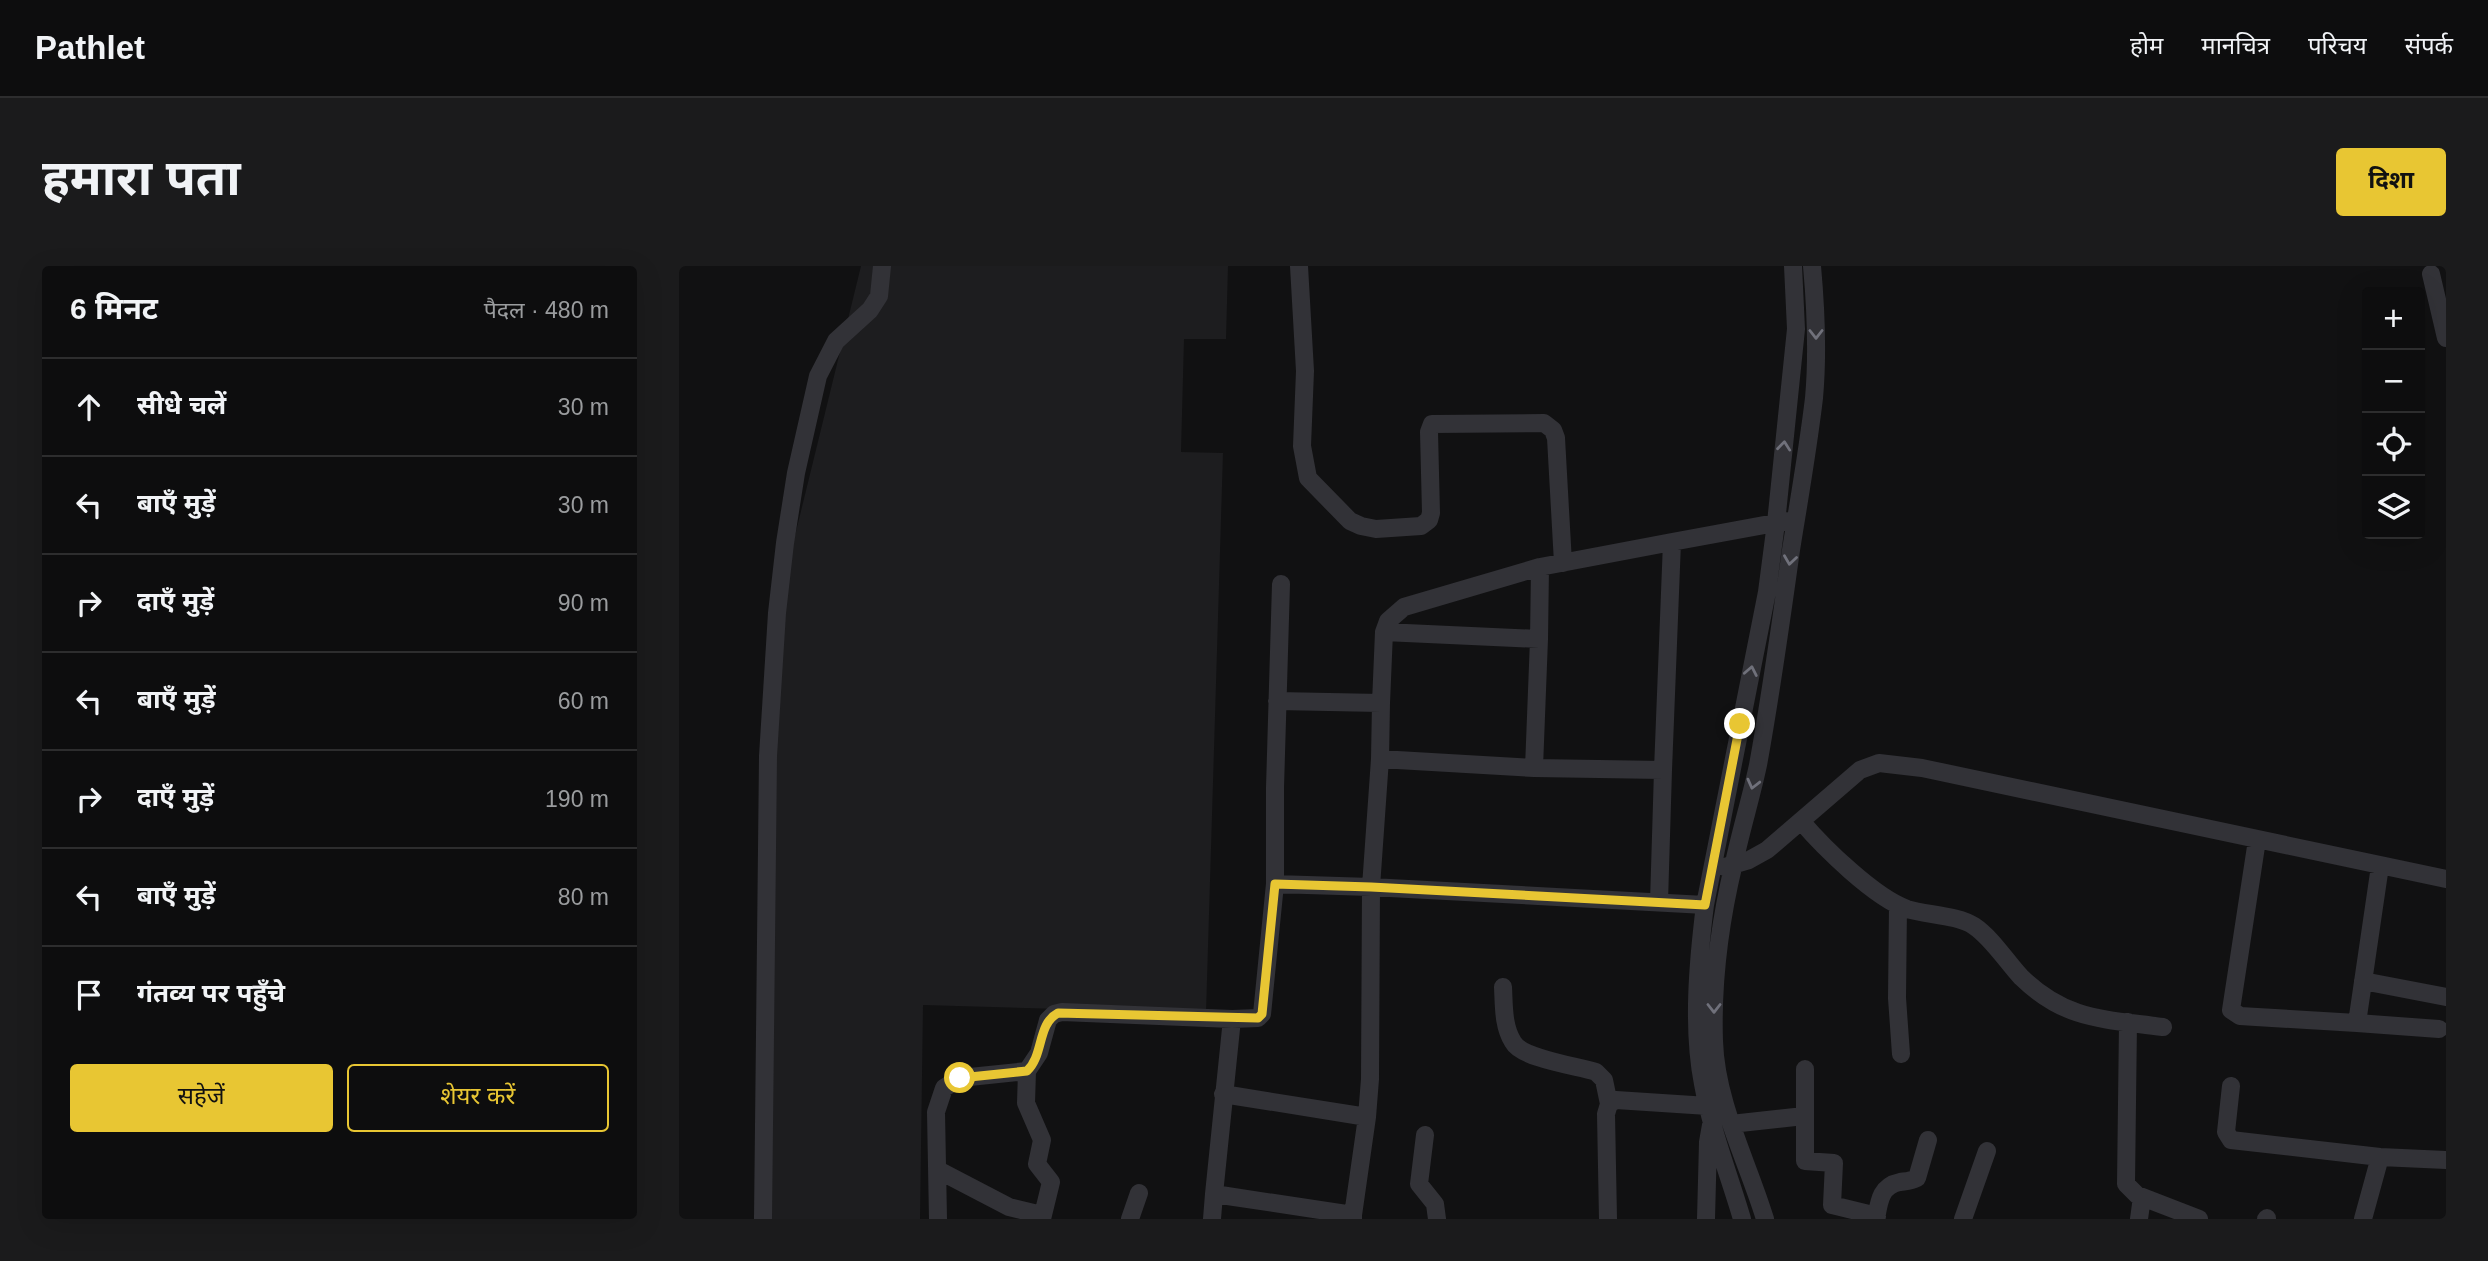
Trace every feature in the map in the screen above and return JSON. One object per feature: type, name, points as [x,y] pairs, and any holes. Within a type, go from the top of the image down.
[{"type":"street","points":[[763,1219],[768,756],[777,613],[785,543],[796,473],[818,376],[836,341],[870,310],[879,296],[882,266]]},
{"type":"street","points":[[1299,266],[1305,371],[1301,446],[1308,478],[1350,521],[1361,526],[1376,529],[1422,526],[1429,520],[1431,513],[1429,432],[1432,424],[1544,423],[1553,430],[1556,438],[1563,551]]},
{"type":"street","points":[[1742,1219],[1699,1054],[1700,939],[1767,592],[1796,328],[1793,266]]},
{"type":"street","points":[[1706,1219],[1708,1142],[1715,1109],[1714,984],[1733,866],[1757,768],[1814,397],[1816,312],[1812,266]]},
{"type":"street","points":[[2435,271],[2446,338]]},
{"type":"street","points":[[1214,1194],[1280,1212],[1353,1217],[1367,1116],[1372,1034],[1371,887],[1380,759],[1384,632],[1388,621],[1404,607],[1540,567],[1563,551],[1672,542],[1796,519]]},
{"type":"street","points":[[1659,902],[1672,542]]},
{"type":"street","points":[[1534,768],[1540,567]]},
{"type":"street","points":[[938,1170],[1009,1207],[1042,1217],[1051,1182],[1037,1164],[1042,1140],[1026,1103],[1027,1071],[1039,1053],[1048,1020],[1058,1013],[1232,1018],[1258,1018],[1262,1014],[1275,884],[1281,584]]},
{"type":"street","points":[[1384,632],[1539,639]]},
{"type":"street","points":[[1277,701],[1381,703]]},
{"type":"street","points":[[1740,724],[1764,725]]},
{"type":"street","points":[[1380,759],[1534,768],[1663,770]]},
{"type":"street","points":[[1712,870],[1733,866],[1767,850],[1860,770],[1879,762],[2380,866],[2446,878],[2446,870]]},
{"type":"street","points":[[1801,821],[1841,863],[1898,905],[1974,926],[2023,978],[2058,1005],[2098,1019],[2163,1027]]},
{"type":"street","points":[[2257,840],[2231,1010],[2240,1016],[2439,1028]]},
{"type":"street","points":[[2357,1023],[2380,866]]},
{"type":"street","points":[[1275,884],[1705,905]]},
{"type":"street","points":[[1898,905],[1897,998],[1901,1054]]},
{"type":"street","points":[[2363,981],[2446,997]]},
{"type":"street","points":[[1503,987],[1507,1028],[1516,1046],[1529,1054],[1596,1072],[1604,1080],[1609,1104],[1606,1114],[1608,1219]]},
{"type":"street","points":[[1212,1219],[1232,1018]]},
{"type":"street","points":[[2128,1022],[2125,1177],[2130,1189],[2142,1197],[2199,1219]]},
{"type":"street","points":[[1805,1069],[1805,1161],[1829,1162],[1834,1165],[1832,1205],[1876,1218],[1885,1189],[1917,1178],[1928,1140]]},
{"type":"street","points":[[938,1219],[936,1112],[944,1088],[960,1078],[1027,1071]]},
{"type":"street","points":[[2231,1086],[2226,1132],[2231,1140],[2380,1157],[2446,1160]]},
{"type":"street","points":[[1223,1094],[1367,1116]]},
{"type":"street","points":[[1609,1104],[1616,1101],[1715,1109],[1731,1124],[1765,1219]]},
{"type":"street","points":[[1731,1124],[1804,1116]]},
{"type":"street","points":[[1425,1135],[1419,1184],[1436,1204],[1437,1219]]},
{"type":"street","points":[[1963,1219],[1987,1151]]},
{"type":"street","points":[[2363,1219],[2380,1157]]},
{"type":"street","points":[[1130,1219],[1139,1193]]},
{"type":"street","points":[[2139,1219],[2142,1197]]},
{"type":"shaded area","points":[[861,266],[1228,266],[1226,339],[1184,339],[1181,452],[1223,453],[1206,1013],[923,1005],[920,1219],[760,1219],[777,609]]},
{"type":"route","points":[[960,1078],[1027,1071],[1039,1053],[1048,1020],[1054,1014],[1062,1012],[1261,1017],[1275,884],[1705,905],[1740,724]]}]
